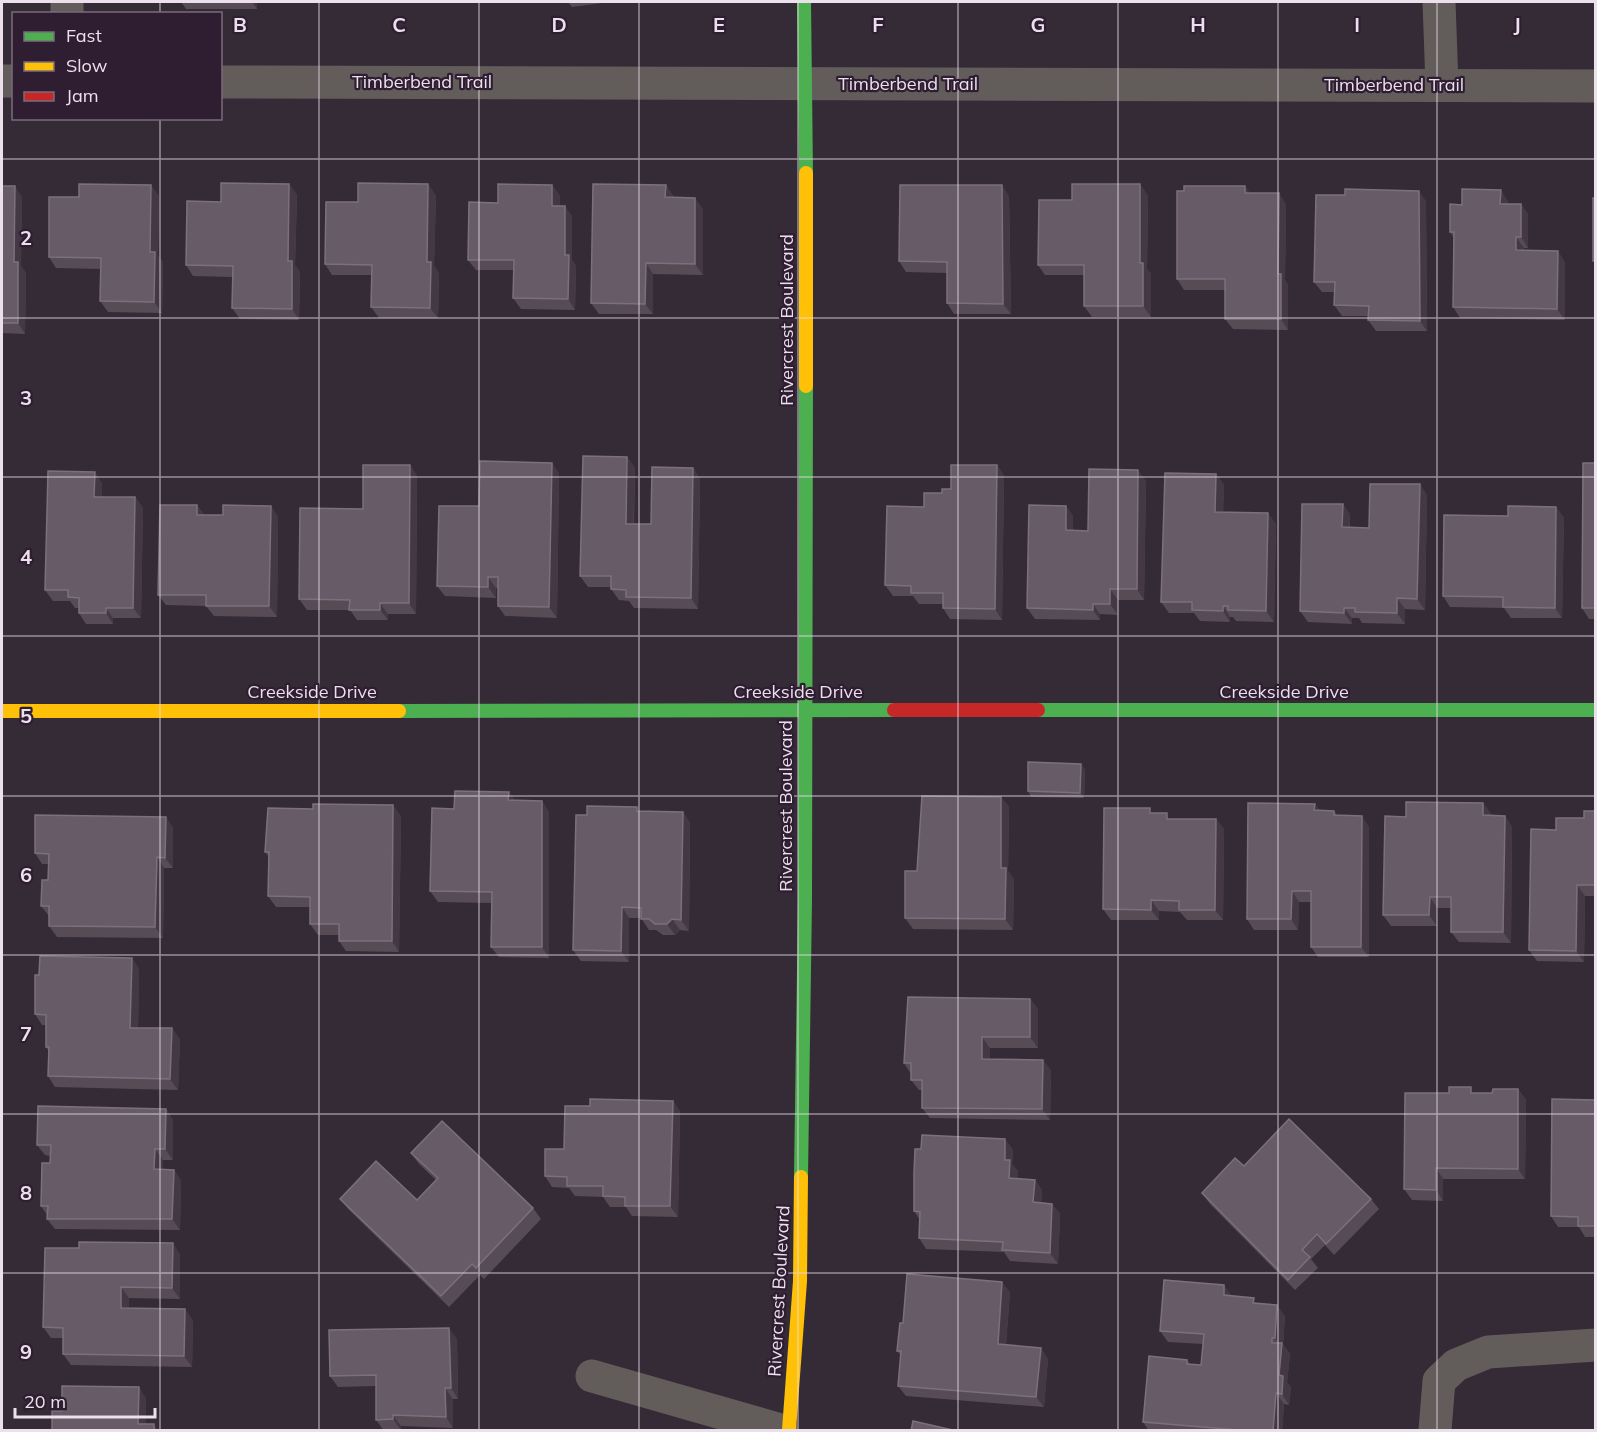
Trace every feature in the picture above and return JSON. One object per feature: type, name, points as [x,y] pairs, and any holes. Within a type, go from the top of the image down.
[{"type":"street","name":"Rivercrest Boulevard","points":[[789,1431],[800,1281],[806,83],[804,2]]},
{"type":"street","points":[[1439,2],[1442,85]]},
{"type":"street","name":"Timberbend Trail","points":[[222,82],[1596,86]]},
{"type":"street","name":"Creekside Drive","points":[[2,711],[1596,710]]},
{"type":"street","points":[[1436,1431],[1439,1381],[1456,1365],[1488,1352],[1596,1345]]},
{"type":"street","points":[[592,1376],[782,1431]]},
{"type":"building","points":[[221,183],[289,184],[288,261],[292,261],[292,309],[232,308],[233,266],[186,265],[187,201],[221,202]]},
{"type":"building","points":[[358,183],[428,184],[427,262],[431,262],[430,308],[371,307],[372,265],[325,264],[326,202],[358,202]]},
{"type":"building","points":[[79,184],[151,185],[150,252],[155,252],[154,302],[100,301],[101,258],[49,257],[49,197],[79,197]]},
{"type":"building","points":[[498,184],[552,185],[552,206],[565,206],[565,255],[569,255],[568,299],[513,298],[514,260],[468,260],[469,202],[498,203]]},
{"type":"building","points":[[593,184],[666,185],[665,197],[695,198],[695,264],[646,263],[645,304],[591,303]]},
{"type":"building","points":[[1072,184],[1140,184],[1140,263],[1143,263],[1143,306],[1084,306],[1084,265],[1038,265],[1039,200],[1072,200]]},
{"type":"building","points":[[900,185],[1002,185],[1003,304],[947,303],[947,262],[899,261]]},
{"type":"building","points":[[2,186],[15,186],[14,262],[18,262],[18,323],[2,323]]},
{"type":"building","points":[[1184,186],[1245,186],[1245,193],[1279,193],[1278,274],[1281,274],[1281,319],[1225,319],[1225,279],[1177,279],[1177,191],[1184,191]]},
{"type":"building","points":[[1345,189],[1419,191],[1420,321],[1368,320],[1369,306],[1334,305],[1335,282],[1314,282],[1316,195],[1345,195]]},
{"type":"building","points":[[1462,189],[1501,190],[1500,204],[1521,204],[1521,237],[1516,237],[1516,250],[1558,251],[1557,309],[1453,307],[1454,232],[1450,232],[1450,204],[1462,205]]},
{"type":"building","points":[[1593,198],[1596,199],[1596,261],[1593,261]]},
{"type":"building","points":[[583,456],[627,457],[626,524],[651,524],[652,467],[693,468],[691,598],[626,597],[626,590],[611,589],[611,576],[580,576]]},
{"type":"building","points":[[480,461],[552,463],[549,607],[498,606],[498,577],[488,577],[488,587],[437,586],[439,506],[479,506]]},
{"type":"building","points":[[1583,463],[1596,463],[1596,608],[1582,608]]},
{"type":"building","points":[[363,465],[410,465],[409,603],[380,603],[380,610],[349,610],[350,600],[299,599],[300,508],[363,509]]},
{"type":"building","points":[[951,465],[997,465],[995,609],[943,608],[943,593],[911,593],[911,586],[885,585],[887,506],[924,507],[924,493],[942,493],[942,489],[951,489]]},
{"type":"building","points":[[1089,469],[1138,470],[1137,589],[1110,589],[1110,604],[1093,604],[1093,610],[1027,608],[1029,505],[1066,506],[1066,530],[1088,531]]},
{"type":"building","points":[[48,471],[95,472],[94,497],[135,497],[133,608],[106,608],[106,613],[79,613],[79,598],[68,597],[68,590],[45,590]]},
{"type":"building","points":[[1165,473],[1216,474],[1215,512],[1268,513],[1266,611],[1228,610],[1228,606],[1223,606],[1223,611],[1192,610],[1192,602],[1161,602]]},
{"type":"building","points":[[1370,484],[1420,484],[1417,599],[1397,598],[1397,613],[1355,612],[1355,608],[1344,608],[1344,613],[1300,611],[1302,504],[1343,504],[1342,527],[1369,528]]},
{"type":"building","points":[[160,505],[197,505],[197,515],[223,515],[223,505],[271,506],[269,606],[206,606],[206,595],[158,595]]},
{"type":"building","points":[[1508,506],[1556,507],[1555,608],[1503,607],[1503,597],[1443,596],[1444,515],[1508,516]]},
{"type":"building","points":[[1028,762],[1081,764],[1080,793],[1028,791]]},
{"type":"building","points":[[455,791],[509,792],[508,800],[542,801],[542,947],[491,947],[492,892],[430,891],[432,808],[454,809]]},
{"type":"building","points":[[922,796],[1001,797],[1001,868],[1006,868],[1005,919],[905,918],[905,871],[917,871]]},
{"type":"building","points":[[1406,802],[1483,803],[1483,815],[1505,816],[1503,932],[1451,932],[1451,897],[1430,897],[1429,915],[1383,915],[1385,816],[1406,817]]},
{"type":"building","points":[[1248,803],[1315,804],[1314,810],[1334,811],[1334,815],[1362,816],[1361,947],[1311,947],[1311,891],[1292,891],[1291,919],[1247,919]]},
{"type":"building","points":[[313,804],[393,805],[392,941],[339,941],[339,924],[310,924],[310,897],[268,896],[269,852],[265,852],[268,808],[313,809]]},
{"type":"building","points":[[587,806],[637,807],[637,811],[683,812],[681,920],[672,919],[667,924],[655,924],[649,919],[641,919],[641,908],[622,907],[621,951],[573,950],[576,815],[587,815]]},
{"type":"building","points":[[1104,808],[1150,808],[1150,813],[1167,813],[1167,819],[1216,819],[1215,910],[1179,910],[1179,901],[1151,900],[1151,910],[1103,909]]},
{"type":"building","points":[[1584,811],[1596,811],[1596,885],[1577,885],[1576,951],[1529,950],[1531,829],[1556,830],[1556,818],[1584,818]]},
{"type":"building","points":[[35,815],[166,817],[165,858],[157,857],[155,927],[49,926],[49,906],[41,906],[42,880],[48,880],[49,854],[35,853]]},
{"type":"building","points":[[40,956],[132,958],[130,1028],[172,1028],[170,1079],[48,1076],[49,1047],[46,1047],[46,1015],[35,1014],[35,975],[39,975]]},
{"type":"building","points":[[908,997],[1030,999],[1030,1037],[982,1037],[982,1059],[1043,1060],[1042,1109],[922,1108],[922,1080],[911,1080],[911,1063],[904,1063]]},
{"type":"building","points":[[1449,1087],[1471,1087],[1471,1093],[1492,1093],[1493,1089],[1518,1089],[1518,1169],[1436,1168],[1436,1190],[1404,1189],[1405,1093],[1449,1093]]},
{"type":"building","points":[[590,1099],[673,1101],[670,1206],[625,1206],[625,1197],[603,1196],[603,1186],[567,1186],[567,1177],[545,1176],[545,1149],[564,1149],[565,1106],[590,1106]]},
{"type":"building","points":[[1552,1099],[1596,1100],[1596,1226],[1578,1226],[1578,1217],[1551,1216]]},
{"type":"building","points":[[38,1106],[166,1109],[165,1149],[155,1149],[154,1169],[174,1170],[172,1219],[47,1219],[48,1206],[41,1206],[42,1163],[50,1163],[51,1145],[37,1145]]},
{"type":"building","points":[[1289,1119],[1371,1199],[1326,1244],[1317,1234],[1302,1250],[1310,1257],[1288,1280],[1202,1193],[1235,1158],[1244,1166]]},
{"type":"building","points":[[442,1121],[533,1208],[476,1268],[472,1264],[441,1296],[340,1199],[376,1161],[417,1200],[438,1178],[411,1153]]},
{"type":"building","points":[[922,1135],[1005,1139],[1005,1160],[1010,1160],[1009,1178],[1035,1180],[1033,1202],[1052,1204],[1050,1253],[1002,1250],[1003,1242],[919,1238],[920,1212],[914,1211],[914,1173],[915,1149],[921,1149]]},
{"type":"building","points":[[79,1242],[173,1243],[172,1288],[121,1287],[121,1308],[185,1309],[184,1356],[63,1354],[63,1328],[43,1327],[45,1248],[79,1248]]},
{"type":"building","points":[[907,1274],[1002,1282],[998,1344],[1041,1348],[1036,1397],[898,1386],[901,1351],[897,1351],[900,1323],[903,1323]]},
{"type":"building","points":[[1164,1280],[1224,1285],[1224,1295],[1254,1298],[1253,1303],[1277,1305],[1275,1338],[1272,1338],[1272,1343],[1282,1343],[1279,1375],[1283,1376],[1282,1394],[1276,1393],[1273,1431],[1143,1422],[1149,1356],[1187,1360],[1187,1364],[1201,1365],[1204,1334],[1160,1331]]},
{"type":"building","points":[[449,1328],[451,1388],[445,1388],[446,1417],[393,1415],[393,1419],[376,1420],[376,1375],[330,1376],[329,1330]]},
{"type":"building","points":[[62,1386],[139,1387],[138,1424],[154,1424],[154,1431],[52,1431],[52,1411],[62,1411]]},
{"type":"building","points":[[913,1421],[957,1431],[911,1431]]},
{"type":"traffic: fast","points":[[804,2],[806,173]]},
{"type":"traffic: fast","points":[[801,1177],[805,901],[806,386]]},
{"type":"traffic: fast","points":[[399,711],[894,710]]},
{"type":"traffic: fast","points":[[1038,710],[1596,710]]},
{"type":"traffic: slow","points":[[806,173],[806,386]]},
{"type":"traffic: slow","points":[[2,711],[399,711]]},
{"type":"traffic: slow","points":[[789,1430],[800,1281],[801,1177]]},
{"type":"traffic: jam","points":[[894,710],[1038,710]]}]
